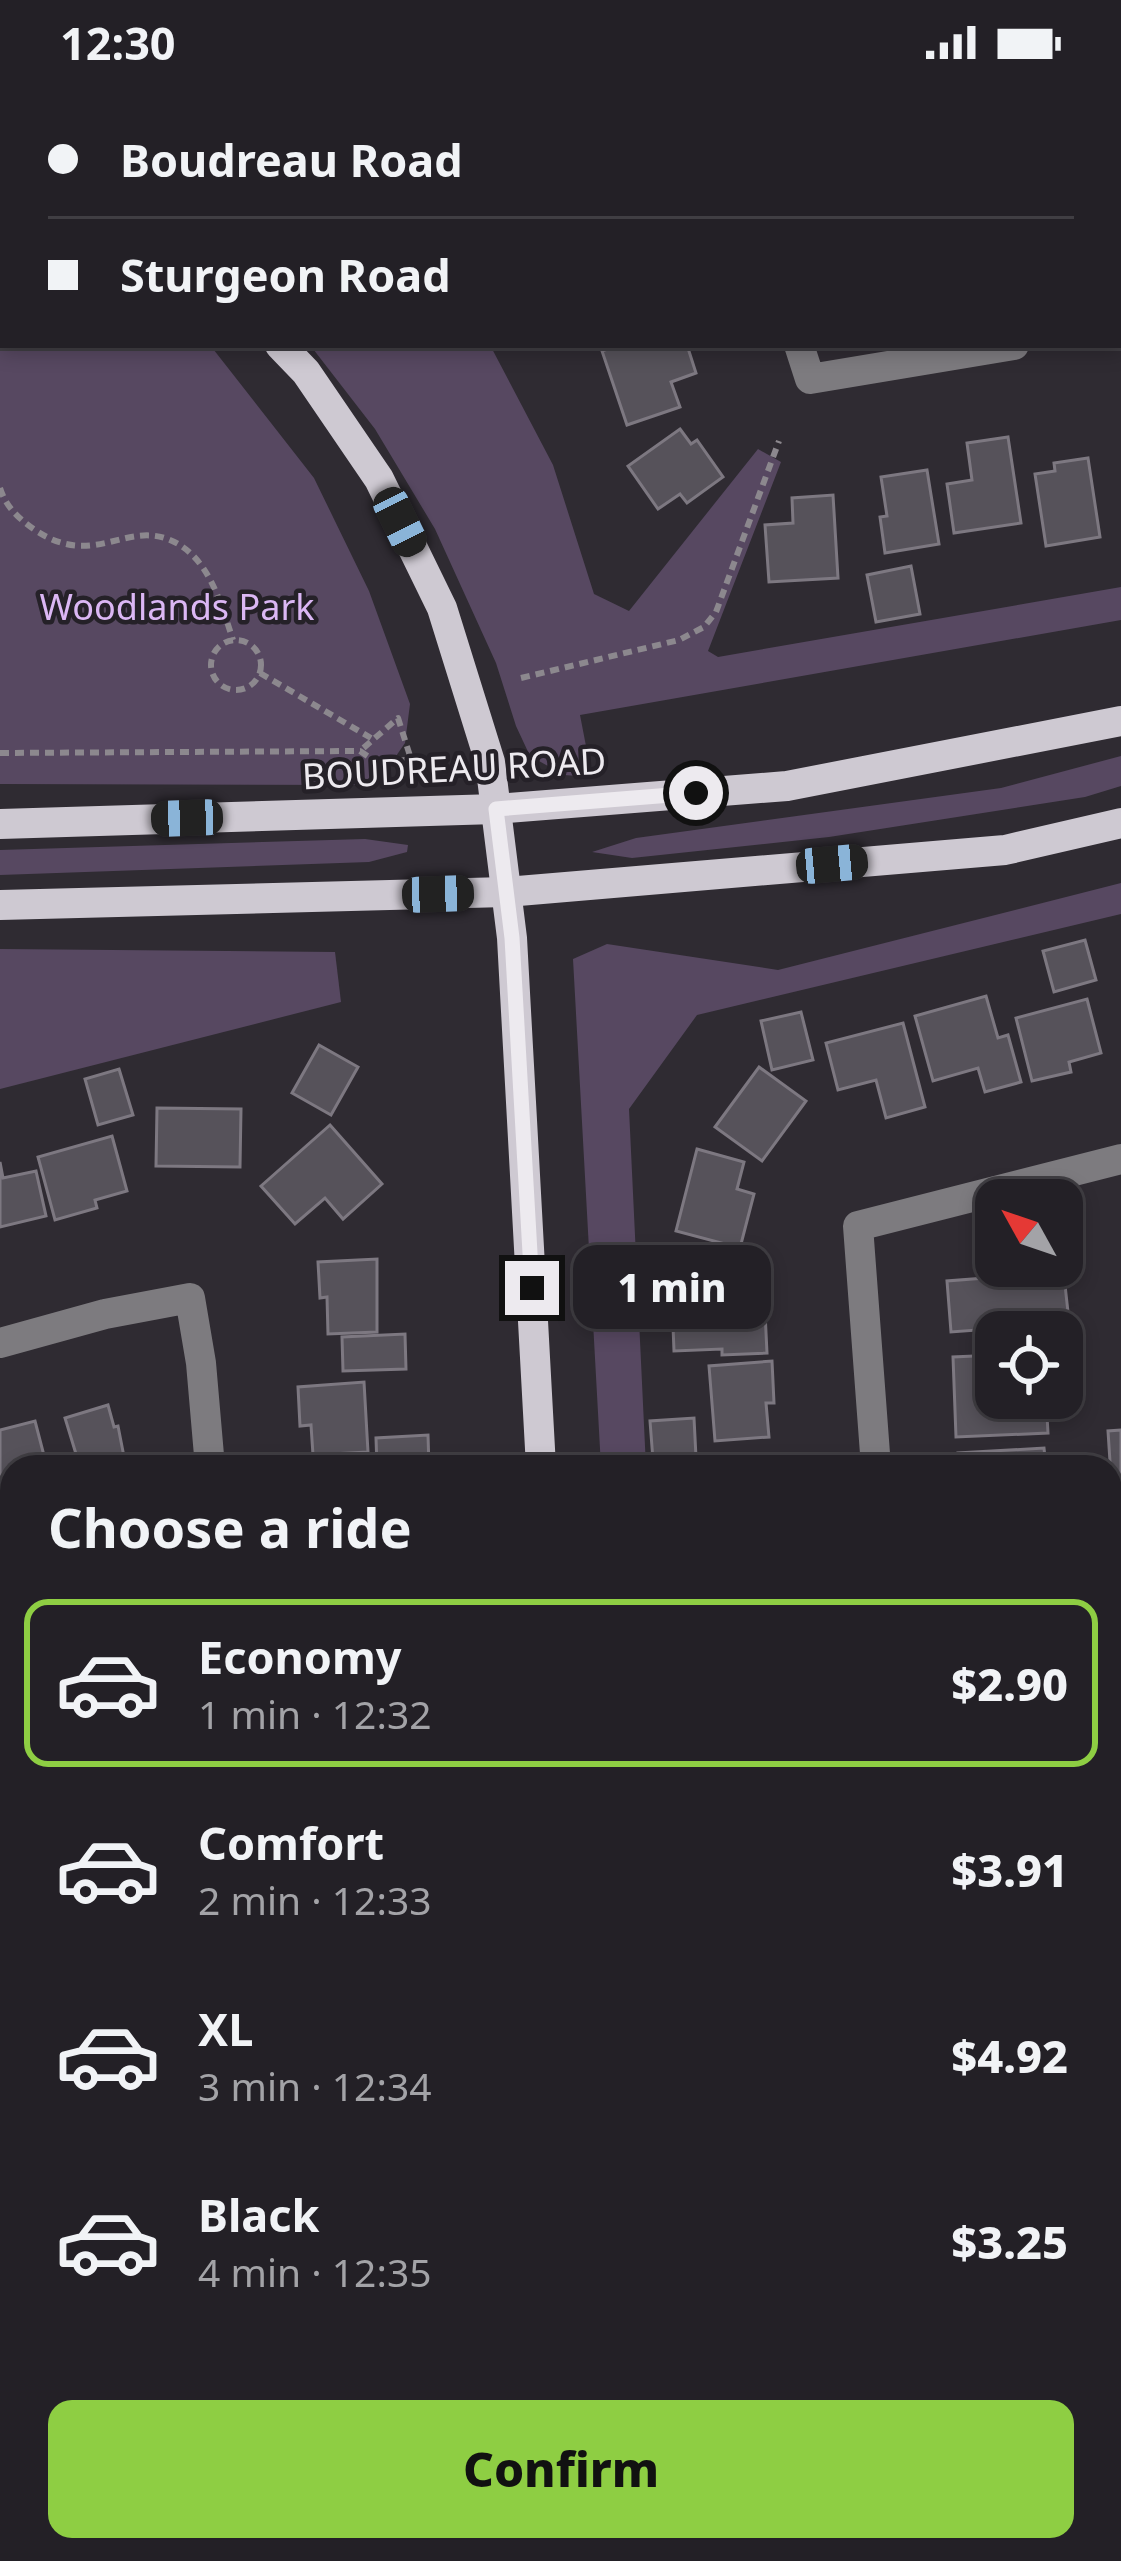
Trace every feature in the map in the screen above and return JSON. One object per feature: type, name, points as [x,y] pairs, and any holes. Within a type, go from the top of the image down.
[{"type":"main road","points":[[283,348],[306,372],[379,479],[442,608],[490,761],[523,1110],[541,1455]]},
{"type":"main road","name":"BOUDREAU ROAD","points":[[0,824],[496,809],[788,785],[1121,721]]},
{"type":"main road","points":[[0,905],[506,892],[1005,850],[1121,823]]},
{"type":"street","points":[[800,348],[810,379],[996,348]]},
{"type":"street","points":[[875,1455],[859,1226],[1121,1159]]},
{"type":"street","points":[[0,1343],[105,1314],[190,1298],[209,1455]]},
{"type":"path","points":[[520,678],[679,640],[704,627],[716,612],[779,441]]},
{"type":"path","points":[[0,488],[20,519],[44,536],[76,548],[151,536],[172,540],[209,576],[233,640]]},
{"type":"path","points":[[233,640],[256,649],[260,673],[250,686],[235,690],[214,678],[211,670],[213,654],[233,640]]},
{"type":"path","points":[[260,673],[371,738]]},
{"type":"path","points":[[0,753],[359,751],[380,764],[411,759],[398,718],[359,751]]},
{"type":"green space","name":"Woodlands Park","points":[[0,348],[212,348],[314,478],[369,591],[410,704],[405,743],[394,759],[360,785],[0,784]]},
{"type":"green space","points":[[312,348],[492,348],[553,465],[594,594],[629,611],[758,449],[781,462],[708,651],[718,657],[1121,587],[1121,620],[580,715],[592,777],[564,775],[530,756],[496,663],[435,529],[375,429]]},
{"type":"green space","points":[[1121,756],[1121,786],[1085,797],[829,837],[632,858],[592,852],[636,838],[1001,788]]},
{"type":"green space","points":[[365,839],[408,845],[407,852],[369,862],[0,875],[0,850]]},
{"type":"green space","points":[[1121,883],[1121,914],[697,1015],[629,1109],[645,1455],[600,1455],[573,959],[607,944],[778,970]]},
{"type":"green space","points":[[0,949],[335,952],[341,1002],[0,1089]]},
{"type":"building","points":[[688,348],[696,373],[671,382],[680,407],[627,425],[602,351]]},
{"type":"building","points":[[680,429],[691,444],[697,440],[723,477],[687,503],[680,494],[658,509],[628,466]]},
{"type":"building","points":[[1008,437],[1021,523],[954,533],[947,484],[972,480],[967,443]]},
{"type":"building","points":[[1088,458],[1100,537],[1046,546],[1035,474],[1055,471],[1054,463]]},
{"type":"building","points":[[927,470],[939,544],[885,553],[880,517],[887,516],[881,477]]},
{"type":"building","points":[[833,495],[838,578],[769,582],[765,525],[793,523],[792,498]]},
{"type":"building","points":[[911,566],[920,614],[876,622],[867,575]]},
{"type":"building","points":[[1085,940],[1096,980],[1054,992],[1043,951]]},
{"type":"building","points":[[986,996],[998,1038],[1008,1035],[1021,1082],[985,1092],[978,1068],[933,1081],[915,1016]]},
{"type":"building","points":[[1087,999],[1101,1053],[1069,1062],[1071,1072],[1032,1081],[1016,1018]]},
{"type":"building","points":[[801,1012],[813,1060],[772,1070],[761,1021]]},
{"type":"building","points":[[903,1023],[925,1107],[886,1118],[876,1080],[838,1090],[826,1043]]},
{"type":"building","points":[[319,1045],[358,1067],[331,1115],[292,1093]]},
{"type":"building","points":[[759,1067],[806,1101],[762,1161],[715,1127]]},
{"type":"building","points":[[119,1069],[133,1115],[98,1125],[85,1079]]},
{"type":"building","points":[[157,1108],[241,1109],[240,1167],[156,1166]]},
{"type":"building","points":[[330,1125],[382,1184],[343,1219],[325,1198],[295,1224],[261,1186]]},
{"type":"building","points":[[112,1136],[127,1191],[95,1200],[97,1208],[55,1220],[38,1157]]},
{"type":"building","points":[[697,1149],[744,1162],[737,1189],[754,1194],[740,1248],[676,1231]]},
{"type":"building","points":[[0,1162],[3,1178],[36,1171],[46,1216],[0,1227]]},
{"type":"building","points":[[377,1259],[377,1332],[328,1334],[327,1297],[320,1298],[318,1262]]},
{"type":"building","points":[[725,1274],[726,1300],[738,1300],[738,1313],[765,1312],[767,1353],[674,1351],[671,1276]]},
{"type":"building","points":[[975,1279],[975,1287],[1065,1287],[1068,1311],[975,1311],[975,1330],[951,1332],[947,1281]]},
{"type":"building","points":[[405,1334],[406,1369],[343,1371],[342,1337]]},
{"type":"building","points":[[975,1356],[975,1419],[1047,1419],[1048,1433],[956,1437],[953,1357]]},
{"type":"building","points":[[772,1361],[774,1403],[766,1403],[769,1437],[715,1441],[709,1366]]},
{"type":"building","points":[[364,1382],[368,1452],[313,1455],[311,1425],[300,1426],[298,1387]]},
{"type":"building","points":[[108,1405],[124,1455],[76,1455],[65,1418]]},
{"type":"building","points":[[694,1418],[696,1455],[653,1455],[650,1421]]},
{"type":"building","points":[[35,1421],[44,1455],[0,1455],[0,1430]]},
{"type":"building","points":[[1121,1430],[1121,1455],[1110,1455],[1108,1431]]},
{"type":"building","points":[[428,1435],[429,1455],[377,1455],[376,1438]]},
{"type":"building","points":[[1044,1448],[1045,1455],[958,1455]]},
{"type":"route","points":[[532,1288],[512,938],[496,809],[696,793]]}]
